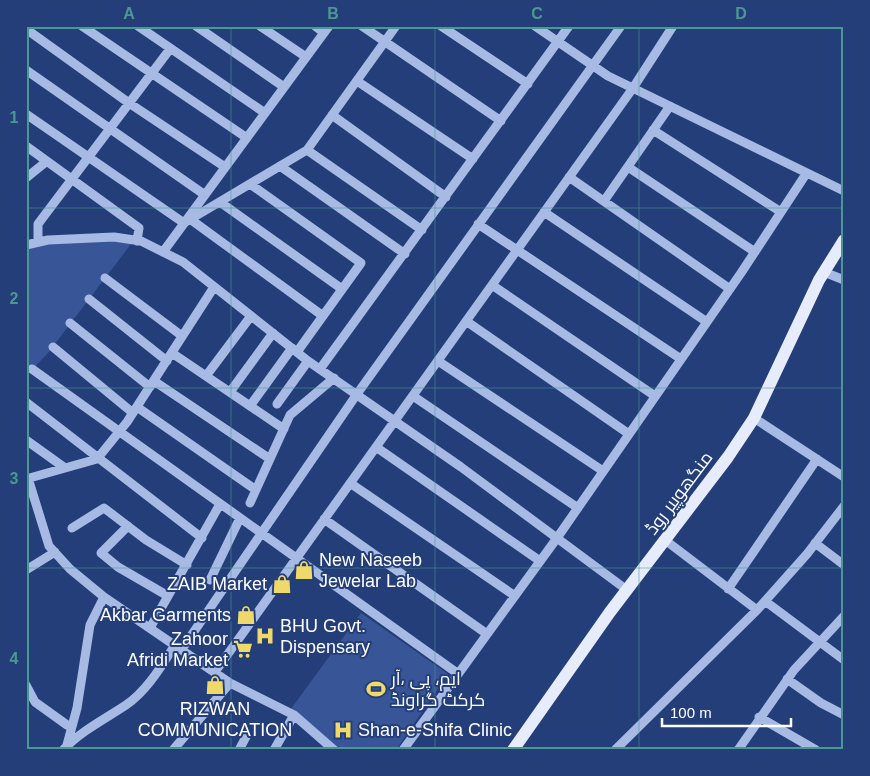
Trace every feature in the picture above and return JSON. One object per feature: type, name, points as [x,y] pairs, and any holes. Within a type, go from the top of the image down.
[{"type":"main road","name":"منگھوپیر روڈ","points":[[513,750],[627,590],[754,418],[824,272],[844,240]]},
{"type":"street","points":[[82,26],[247,138]]},
{"type":"street","points":[[138,26],[265,113]]},
{"type":"street","points":[[196,26],[284,87]]},
{"type":"street","points":[[260,26],[306,57]]},
{"type":"street","points":[[163,252],[327,30],[315,26]]},
{"type":"street","points":[[362,26],[501,121]]},
{"type":"street","points":[[187,221],[307,150],[396,26]]},
{"type":"street","points":[[441,26],[528,84]]},
{"type":"street","points":[[535,26],[594,66],[633,88],[844,191]]},
{"type":"street","points":[[320,369],[569,26]]},
{"type":"street","points":[[65,748],[100,720],[128,704],[179,647],[262,533],[357,394],[478,224],[622,26]]},
{"type":"street","points":[[215,672],[633,88],[673,26]]},
{"type":"street","points":[[26,29],[129,103],[226,167]]},
{"type":"street","points":[[38,242],[38,224],[170,48]]},
{"type":"street","points":[[26,70],[205,194]]},
{"type":"street","points":[[357,81],[473,159]]},
{"type":"street","points":[[604,201],[670,106]]},
{"type":"street","points":[[26,114],[187,221],[323,316]]},
{"type":"street","points":[[332,115],[446,196]]},
{"type":"street","points":[[653,130],[781,212]]},
{"type":"street","points":[[26,146],[139,228],[137,241]]},
{"type":"street","points":[[307,150],[422,230]]},
{"type":"street","points":[[26,178],[47,161]]},
{"type":"street","points":[[280,166],[405,254]]},
{"type":"street","points":[[628,167],[755,252]]},
{"type":"street","points":[[403,750],[578,508],[730,289],[806,174]]},
{"type":"street","points":[[569,177],[730,289]]},
{"type":"street","points":[[250,184],[361,263],[323,316],[250,406]]},
{"type":"street","points":[[220,202],[342,289]]},
{"type":"street","points":[[544,212],[707,322]]},
{"type":"street","points":[[478,224],[681,359]]},
{"type":"street","points":[[26,245],[38,242],[114,237],[137,241],[183,262],[320,369],[395,421],[627,590]]},
{"type":"street","points":[[824,272],[844,280]]},
{"type":"street","points":[[105,278],[182,336]]},
{"type":"street","points":[[492,285],[655,396]]},
{"type":"street","points":[[214,286],[135,410],[97,459],[27,479],[49,546],[70,569],[104,596],[230,683],[294,715],[334,750]]},
{"type":"street","points":[[89,299],[167,361]]},
{"type":"street","points":[[206,376],[251,316]]},
{"type":"street","points":[[466,321],[629,434]]},
{"type":"street","points":[[70,324],[152,384],[270,459]]},
{"type":"street","points":[[230,392],[273,333]]},
{"type":"street","points":[[53,346],[135,410],[256,490]]},
{"type":"street","points":[[172,352],[284,428]]},
{"type":"street","points":[[277,404],[308,360]]},
{"type":"street","points":[[438,361],[603,471]]},
{"type":"street","points":[[32,369],[118,433],[458,673]]},
{"type":"street","points":[[250,503],[290,416],[334,378]]},
{"type":"street","points":[[413,396],[578,508]]},
{"type":"street","points":[[26,402],[97,459],[202,538]]},
{"type":"street","points":[[754,418],[844,477]]},
{"type":"street","points":[[26,440],[65,468]]},
{"type":"street","points":[[376,447],[540,561]]},
{"type":"street","points":[[728,589],[817,459]]},
{"type":"street","points":[[350,483],[515,596]]},
{"type":"street","points":[[150,628],[220,504]]},
{"type":"street","points":[[615,750],[757,610],[844,506]]},
{"type":"street","points":[[72,528],[104,508],[187,565]]},
{"type":"street","points":[[210,580],[240,518]]},
{"type":"street","points":[[324,519],[487,634]]},
{"type":"street","points":[[128,526],[101,553],[118,567],[168,596]]},
{"type":"street","points":[[665,540],[757,610]]},
{"type":"street","points":[[815,543],[844,565]]},
{"type":"street","points":[[26,570],[54,552]]},
{"type":"street","points":[[65,748],[77,708],[90,625],[104,596]]},
{"type":"street","points":[[765,601],[844,660]]},
{"type":"street","points":[[738,750],[787,679],[843,619]]},
{"type":"street","points":[[787,679],[821,704],[844,715]]},
{"type":"street","points":[[173,750],[230,683]]},
{"type":"street","points":[[26,685],[35,702],[68,725]]},
{"type":"street","points":[[274,750],[294,715]]},
{"type":"street","points":[[759,717],[816,750]]},
{"type":"street","points":[[239,750],[247,735]]},
{"type":"shaded area","points":[[134,240],[48,353],[26,376],[26,245]]},
{"type":"shaded area","points":[[361,613],[448,674],[396,750],[335,750],[288,713]]},
{"type":"place","name":"New Naseeb Jewelar Lab","points":[[304,570]]},
{"type":"place","name":"ZAIB Market","points":[[282,584]]},
{"type":"place","name":"Akbar Garments","points":[[246,615]]},
{"type":"place","name":"BHU Govt. Dispensary","points":[[265,636]]},
{"type":"place","name":"Zahoor Afridi Market","points":[[243,649]]},
{"type":"place","name":"RIZWAN COMMUNICATION","points":[[215,685]]},
{"type":"place","name":"ایم، پی ،آر کرکٹ گراونڈ","points":[[376,689]]},
{"type":"place","name":"Shan-e-Shifa Clinic","points":[[343,730]]}]
